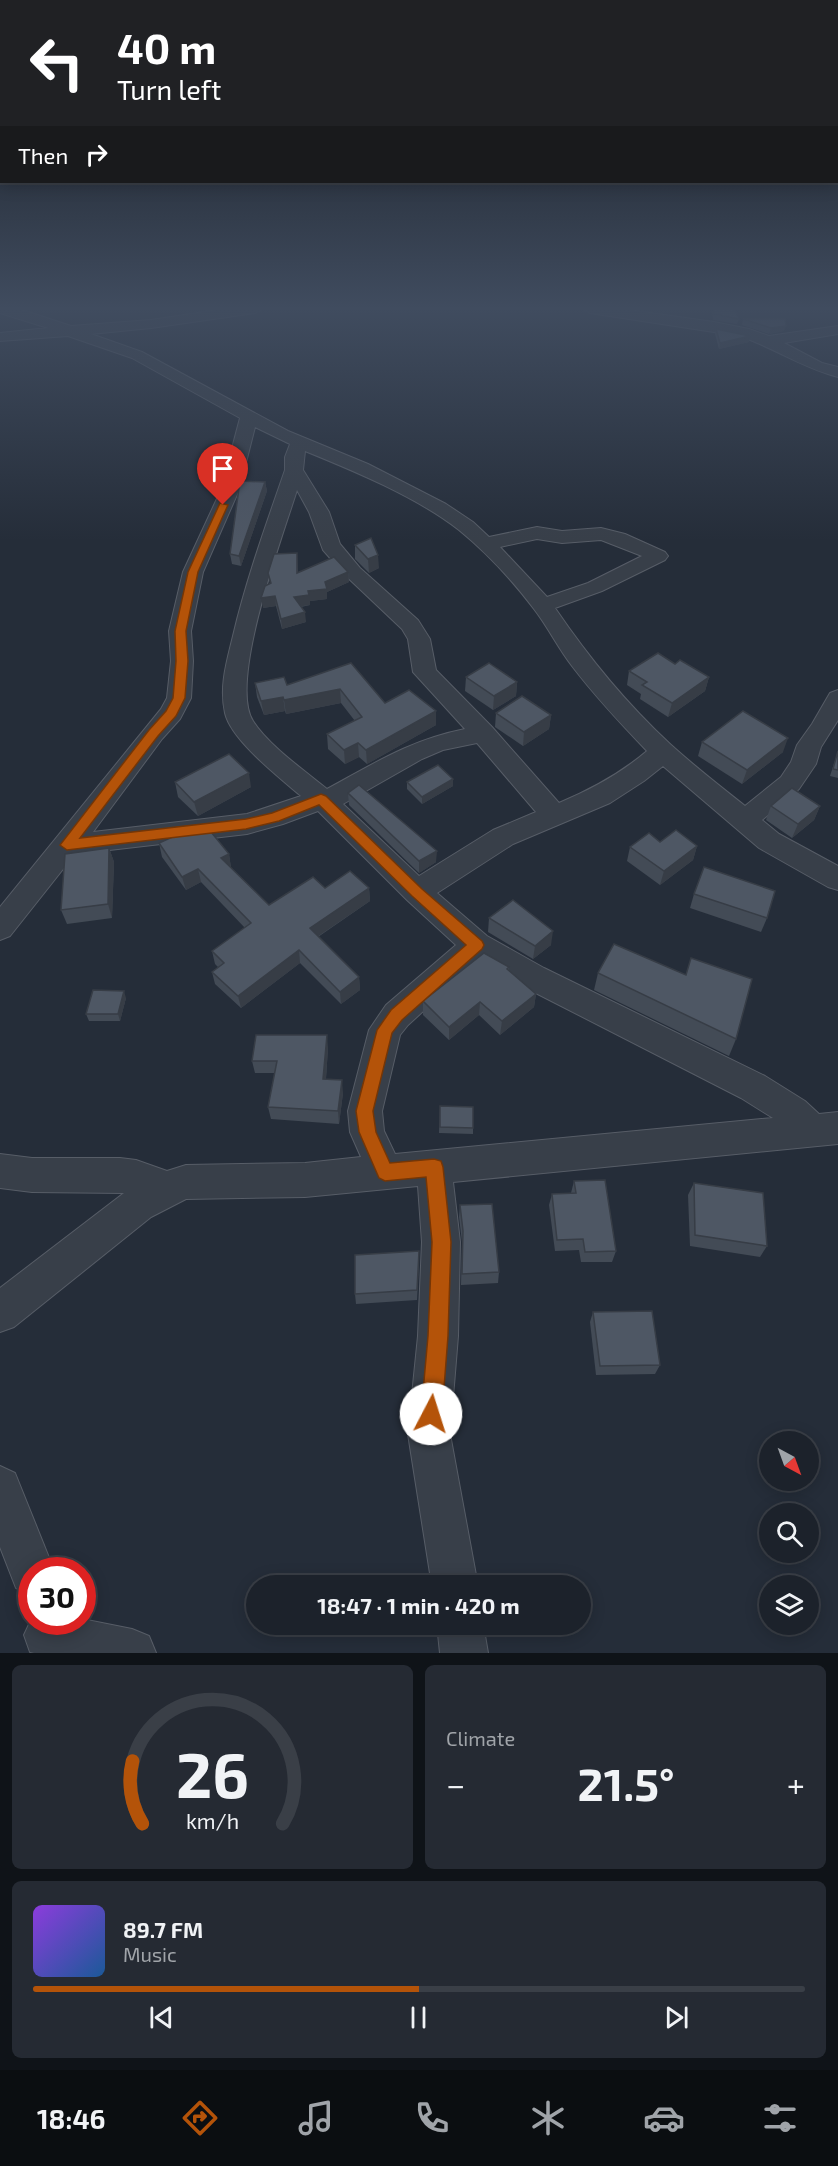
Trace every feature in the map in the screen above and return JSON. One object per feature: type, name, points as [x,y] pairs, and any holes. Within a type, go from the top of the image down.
[{"type":"street","points":[[196,386],[249,417],[296,457],[319,512],[330,546],[353,572],[410,625],[419,639],[421,661],[425,672],[483,733],[555,816]]},
{"type":"street","points":[[0,928],[171,713],[179,698],[182,661],[180,631],[193,572],[230,490],[249,417]]},
{"type":"street","points":[[296,457],[362,468],[439,508],[466,526],[502,560],[542,605],[580,661],[625,714],[663,752],[769,841],[838,879]]},
{"type":"street","points":[[296,457],[253,596],[234,679],[234,698],[243,726],[258,744],[323,800],[417,892],[476,945],[533,977],[753,1087],[824,1128]]},
{"type":"street","points":[[484,544],[537,533],[562,537],[601,534],[618,538],[658,556],[595,587],[563,600],[542,605]]},
{"type":"street","points":[[744,821],[790,783],[803,764],[809,745],[823,727],[838,698]]},
{"type":"street","points":[[67,845],[246,824],[274,817],[323,800],[437,743],[483,733]]},
{"type":"street","points":[[417,892],[503,837],[601,796],[635,775],[663,752]]},
{"type":"street","points":[[385,1172],[367,1132],[365,1111],[385,1030],[397,1015],[476,945]]},
{"type":"street","points":[[0,1313],[124,1214],[166,1189],[186,1182],[304,1180],[824,1128]]},
{"type":"street","points":[[434,1167],[441,1242],[438,1336],[429,1434],[453,1575]]},
{"type":"street","points":[[0,1171],[35,1175],[130,1176],[147,1180],[166,1189]]},
{"type":"street","points":[[0,1488],[26,1557]]},
{"type":"street","points":[[462,1635],[464,1653]]},
{"type":"street","points":[[45,1636],[132,1653]]},
{"type":"building","points":[[240,481],[265,482],[239,556],[230,554]]},
{"type":"building","points":[[371,538],[378,555],[368,559],[355,545]]},
{"type":"building","points":[[297,553],[297,573],[334,557],[348,572],[325,582],[327,589],[308,591],[309,595],[294,597],[305,612],[281,619],[275,596],[261,598],[265,586],[271,583],[268,573],[274,554]]},
{"type":"building","points":[[658,653],[675,664],[680,660],[709,677],[672,703],[642,685],[647,682],[629,671]]},
{"type":"building","points":[[351,663],[385,703],[409,690],[436,711],[366,750],[358,743],[344,750],[327,734],[362,717],[340,689],[284,700],[283,697],[261,701],[255,683],[284,677],[287,685]]},
{"type":"building","points":[[489,663],[517,682],[494,696],[466,677]]},
{"type":"building","points":[[522,696],[551,715],[524,732],[496,713]]},
{"type":"building","points":[[743,711],[788,738],[747,770],[702,742]]},
{"type":"building","points":[[838,751],[838,770],[833,769]]},
{"type":"building","points":[[229,754],[249,773],[194,802],[175,782]]},
{"type":"building","points":[[438,765],[453,779],[422,797],[407,782]]},
{"type":"building","points":[[359,785],[437,851],[419,861],[348,793]]},
{"type":"building","points":[[792,788],[820,806],[798,824],[771,806]]},
{"type":"building","points":[[207,827],[229,854],[221,858],[269,905],[313,877],[325,888],[350,871],[369,888],[310,928],[359,977],[340,992],[299,950],[238,996],[212,972],[224,963],[212,951],[251,923],[198,869],[182,877],[159,843],[188,830]]},
{"type":"building","points":[[676,830],[697,846],[664,871],[630,847],[649,833],[660,842]]},
{"type":"building","points":[[109,848],[108,904],[61,910],[65,854]]},
{"type":"building","points":[[704,867],[775,891],[767,918],[694,894]]},
{"type":"building","points":[[513,900],[553,931],[535,946],[489,918]]},
{"type":"building","points":[[614,944],[686,975],[691,958],[752,979],[736,1039],[598,973]]},
{"type":"building","points":[[484,953],[509,967],[507,969],[536,994],[502,1021],[480,1002],[449,1027],[423,1001]]},
{"type":"building","points":[[93,990],[124,991],[118,1014],[86,1014]]},
{"type":"building","points":[[256,1035],[327,1035],[323,1079],[342,1080],[338,1111],[268,1107],[277,1061],[252,1061]]},
{"type":"building","points":[[440,1106],[473,1107],[473,1128],[440,1127]]},
{"type":"building","points":[[605,1180],[616,1251],[585,1252],[583,1239],[557,1240],[552,1194],[576,1193],[574,1181]]},
{"type":"building","points":[[694,1183],[763,1193],[767,1246],[695,1235]]},
{"type":"building","points":[[492,1204],[499,1272],[462,1274],[463,1231],[460,1205]]},
{"type":"building","points":[[419,1251],[417,1290],[355,1294],[355,1255]]},
{"type":"building","points":[[652,1311],[660,1365],[600,1366],[593,1312]]},
{"type":"route","points":[[223,505],[193,572],[180,631],[182,661],[179,698],[171,713],[67,845],[246,824],[274,817],[321,799],[417,892],[476,945],[397,1015],[385,1030],[365,1111],[367,1132],[385,1172],[434,1167],[441,1242],[438,1336],[431,1414]]}]
